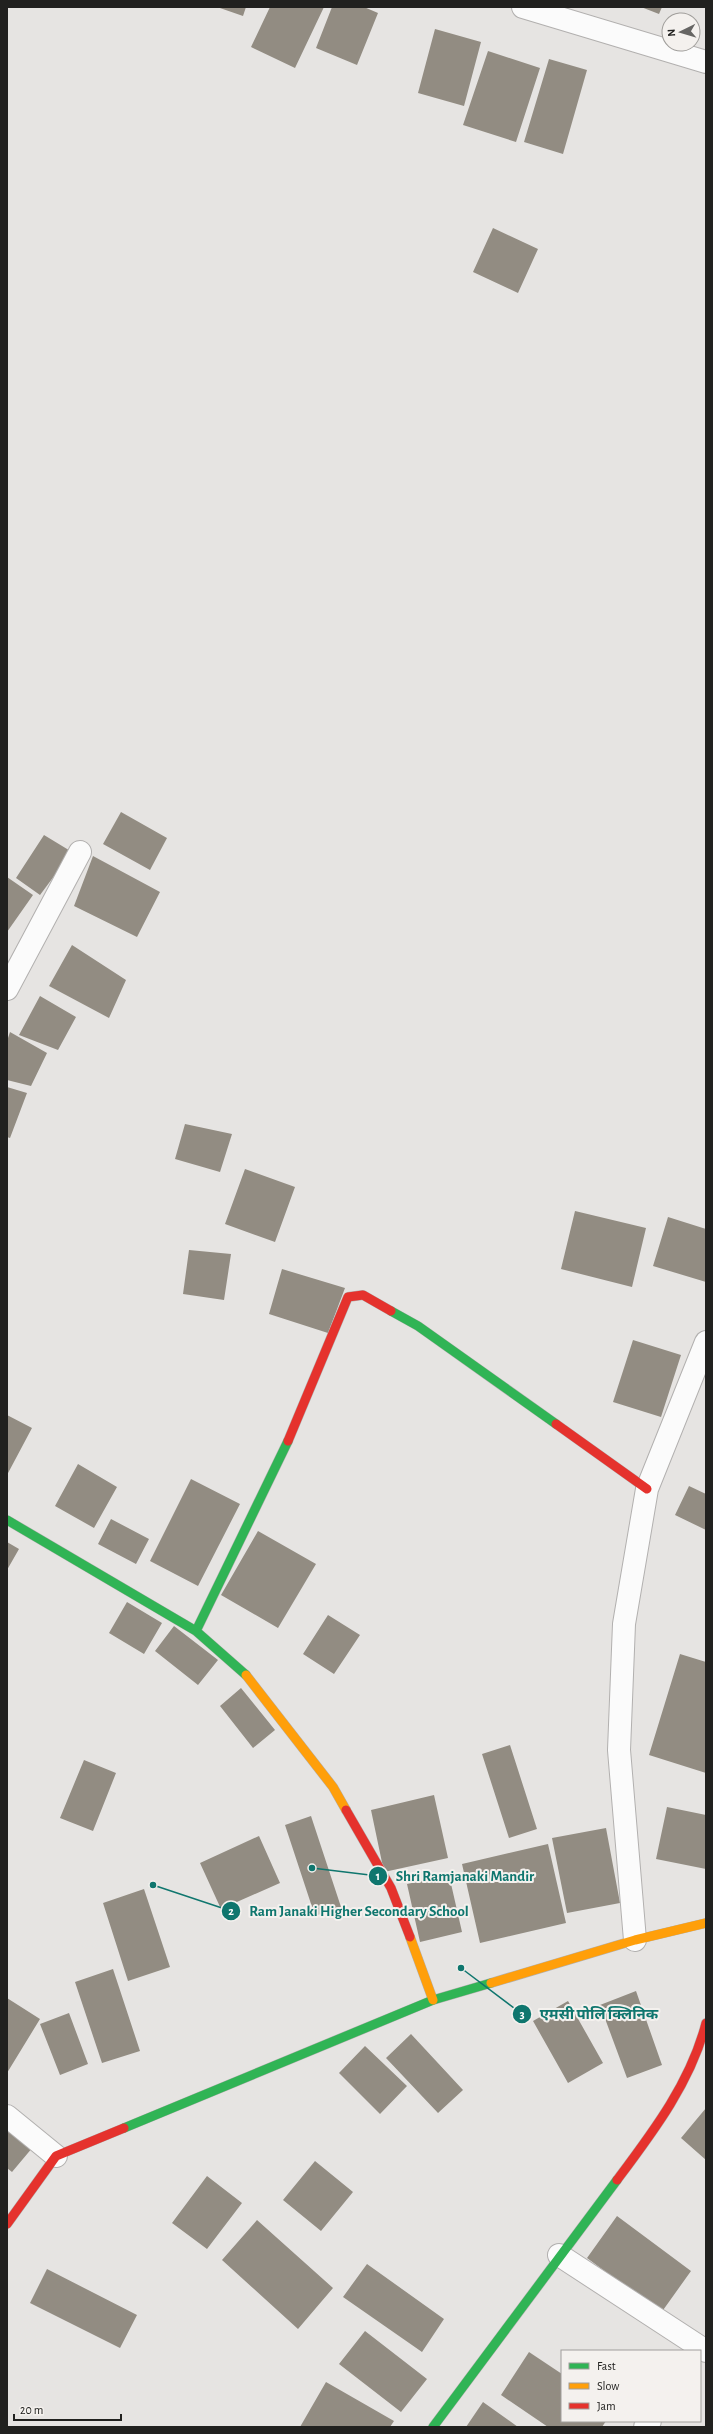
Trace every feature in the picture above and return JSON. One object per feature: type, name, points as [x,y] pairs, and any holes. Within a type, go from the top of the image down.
[{"type":"street","points":[[523,7],[706,62]]},
{"type":"street","points":[[7,989],[80,852]]},
{"type":"street","points":[[196,1631],[288,1440],[348,1297],[363,1295],[418,1326],[647,1489]]},
{"type":"street","points":[[636,1940],[619,1750],[624,1624],[647,1489],[706,1342]]},
{"type":"street","points":[[7,1520],[196,1631],[242,1672],[333,1787],[390,1888],[433,2000]]},
{"type":"street","points":[[7,2224],[56,2156],[433,2000],[636,1940],[706,1923]]},
{"type":"street","points":[[433,2427],[559,2256],[659,2124],[699,2050],[706,2023]]},
{"type":"street","points":[[7,2116],[56,2156]]},
{"type":"street","points":[[559,2256],[702,2350]]},
{"type":"building","points":[[217,7],[246,7],[243,16]]},
{"type":"building","points":[[270,7],[324,7],[295,68],[251,47]]},
{"type":"building","points":[[332,7],[364,7],[378,13],[357,65],[316,48]]},
{"type":"building","points":[[641,7],[662,7],[659,14]]},
{"type":"building","points":[[435,29],[481,42],[464,106],[418,93]]},
{"type":"building","points":[[488,51],[540,68],[516,142],[463,125]]},
{"type":"building","points":[[549,59],[587,70],[563,154],[524,142]]},
{"type":"building","points":[[493,228],[538,249],[518,293],[473,272]]},
{"type":"building","points":[[121,812],[167,838],[150,870],[103,844]]},
{"type":"building","points":[[44,835],[72,852],[40,895],[16,878]]},
{"type":"building","points":[[93,856],[160,892],[137,937],[74,906]]},
{"type":"building","points":[[7,877],[33,895],[7,932]]},
{"type":"building","points":[[72,945],[126,980],[109,1018],[49,986]]},
{"type":"building","points":[[40,996],[76,1017],[58,1050],[19,1035]]},
{"type":"building","points":[[10,1032],[47,1053],[31,1086],[7,1080],[7,1041]]},
{"type":"building","points":[[7,1087],[27,1093],[10,1138],[7,1137]]},
{"type":"building","points":[[185,1124],[232,1134],[220,1172],[175,1159]]},
{"type":"building","points":[[245,1169],[295,1187],[275,1242],[225,1224]]},
{"type":"building","points":[[575,1211],[646,1228],[632,1287],[561,1269]]},
{"type":"building","points":[[668,1217],[706,1229],[706,1282],[653,1266]]},
{"type":"building","points":[[189,1250],[231,1254],[224,1300],[183,1294]]},
{"type":"building","points":[[282,1269],[345,1288],[328,1333],[269,1314]]},
{"type":"building","points":[[633,1340],[681,1355],[661,1417],[613,1402]]},
{"type":"building","points":[[7,1415],[32,1428],[7,1475]]},
{"type":"building","points":[[78,1464],[117,1487],[94,1528],[55,1506]]},
{"type":"building","points":[[191,1479],[240,1504],[198,1586],[150,1561]]},
{"type":"building","points":[[689,1486],[706,1494],[706,1530],[675,1515]]},
{"type":"building","points":[[111,1519],[149,1539],[136,1564],[98,1544]]},
{"type":"building","points":[[258,1531],[316,1564],[278,1628],[221,1595]]},
{"type":"building","points":[[7,1542],[19,1549],[7,1570]]},
{"type":"building","points":[[127,1602],[162,1623],[144,1654],[109,1633]]},
{"type":"building","points":[[328,1615],[360,1635],[334,1674],[303,1654]]},
{"type":"building","points":[[174,1626],[218,1660],[198,1685],[155,1651]]},
{"type":"building","points":[[680,1654],[706,1662],[706,1773],[649,1755]]},
{"type":"building","points":[[241,1688],[275,1730],[253,1748],[220,1706]]},
{"type":"building","points":[[510,1745],[537,1829],[509,1838],[482,1754]]},
{"type":"building","points":[[84,1760],[116,1773],[93,1831],[60,1818]]},
{"type":"building","points":[[434,1795],[448,1858],[384,1872],[371,1810]]},
{"type":"building","points":[[667,1807],[706,1815],[706,1869],[656,1859]]},
{"type":"building","points":[[311,1816],[341,1907],[315,1916],[285,1825]]},
{"type":"building","points":[[606,1828],[620,1903],[567,1913],[552,1838]]},
{"type":"building","points":[[259,1836],[280,1883],[221,1909],[200,1863]]},
{"type":"building","points":[[548,1844],[566,1923],[480,1943],[462,1864]]},
{"type":"building","points":[[449,1875],[462,1932],[420,1942],[407,1884]]},
{"type":"building","points":[[144,1889],[170,1967],[128,1981],[103,1903]]},
{"type":"building","points":[[113,1969],[140,2051],[102,2063],[75,1982]]},
{"type":"building","points":[[636,1991],[662,2065],[627,2078],[600,2005]]},
{"type":"building","points":[[7,1998],[40,2019],[7,2073]]},
{"type":"building","points":[[568,2001],[603,2063],[568,2083],[533,2021]]},
{"type":"building","points":[[69,2013],[88,2064],[60,2075],[40,2024]]},
{"type":"building","points":[[411,2034],[463,2090],[438,2113],[386,2058]]},
{"type":"building","points":[[365,2046],[407,2086],[380,2114],[339,2073]]},
{"type":"building","points":[[706,2108],[706,2160],[681,2138]]},
{"type":"building","points":[[7,2126],[33,2147],[12,2172],[7,2168]]},
{"type":"building","points":[[315,2161],[353,2192],[321,2231],[283,2200]]},
{"type":"building","points":[[207,2176],[242,2203],[207,2249],[172,2223]]},
{"type":"building","points":[[617,2216],[691,2271],[661,2313],[587,2258]]},
{"type":"building","points":[[257,2220],[333,2288],[298,2329],[222,2260]]},
{"type":"building","points":[[367,2264],[444,2319],[422,2352],[343,2297]]},
{"type":"building","points":[[47,2269],[137,2315],[120,2348],[30,2303]]},
{"type":"building","points":[[365,2331],[427,2379],[401,2412],[339,2364]]},
{"type":"building","points":[[529,2352],[561,2373],[561,2422],[605,2422],[602,2427],[548,2427],[501,2395]]},
{"type":"building","points":[[326,2382],[394,2421],[390,2427],[300,2427]]},
{"type":"building","points":[[483,2402],[518,2427],[466,2427]]},
{"type":"traffic: fast","points":[[391,1311],[418,1326],[556,1424]]},
{"type":"traffic: fast","points":[[196,1631],[288,1441]]},
{"type":"traffic: fast","points":[[7,1520],[196,1631],[246,1675]]},
{"type":"traffic: fast","points":[[124,2128],[433,2000],[491,1983]]},
{"type":"traffic: fast","points":[[433,2427],[617,2180]]},
{"type":"traffic: slow","points":[[246,1675],[333,1787],[346,1810]]},
{"type":"traffic: slow","points":[[491,1983],[635,1940],[706,1923]]},
{"type":"traffic: slow","points":[[410,1937],[433,2000]]},
{"type":"traffic: jam","points":[[288,1441],[348,1297],[363,1295],[391,1311]]},
{"type":"traffic: jam","points":[[556,1424],[647,1489]]},
{"type":"traffic: jam","points":[[346,1810],[391,1888],[410,1937]]},
{"type":"traffic: jam","points":[[617,2180],[657,2125],[681,2086],[691,2066],[706,2023]]},
{"type":"traffic: jam","points":[[7,2224],[56,2156],[124,2128]]},
{"type":"place","name":"Shri Ramjanaki Mandir","points":[[312,1868]]},
{"type":"place","name":"Ram Janaki Higher Secondary School","points":[[153,1885]]},
{"type":"place","name":"एमसी पोलि क्लिनिक","points":[[461,1968]]}]
